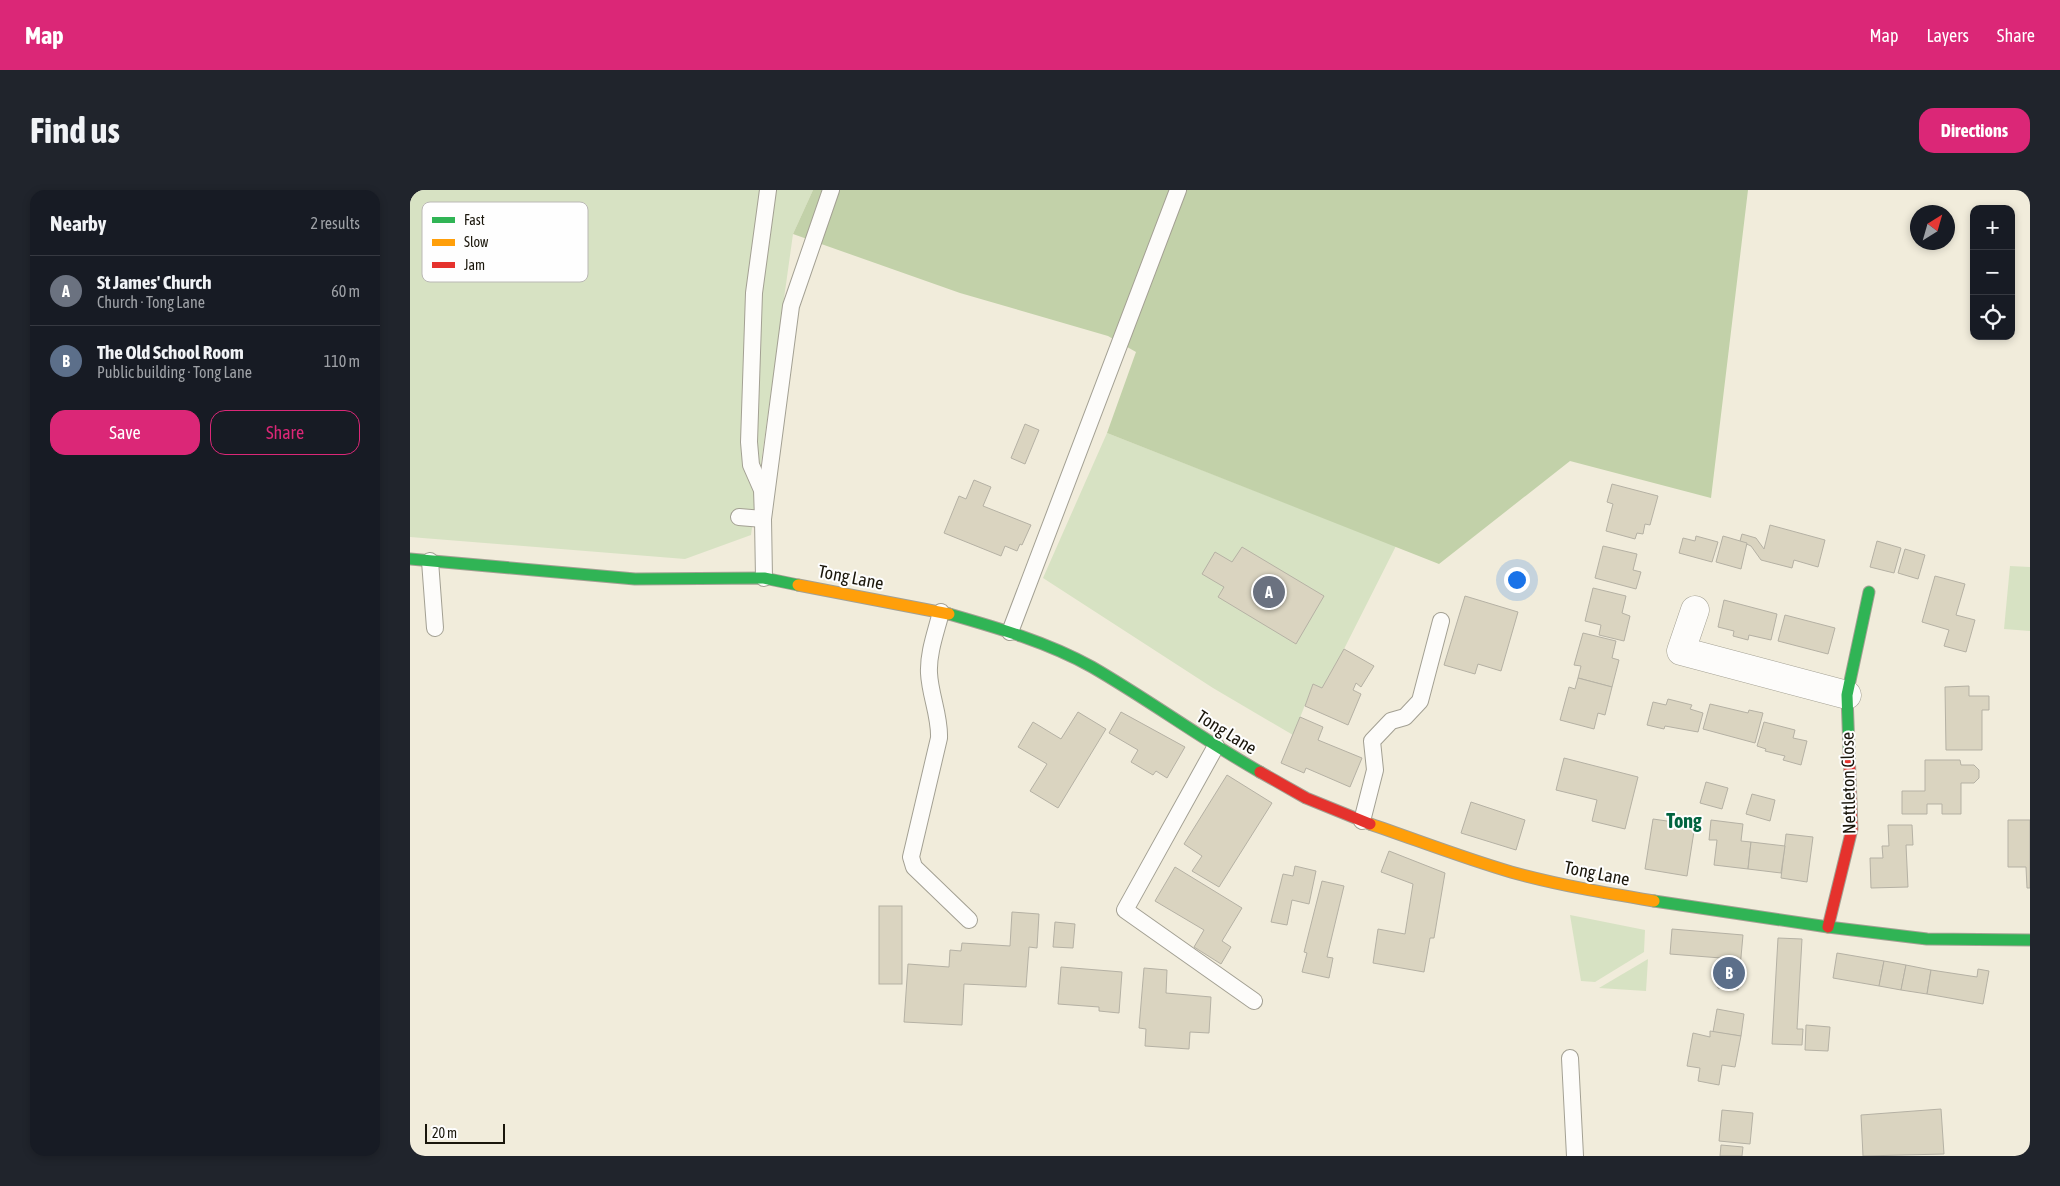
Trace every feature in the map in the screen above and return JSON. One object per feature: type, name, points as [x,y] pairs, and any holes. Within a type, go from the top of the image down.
[{"type":"street","name":"Tong Lane","points":[[410,559],[635,579],[764,578],[941,612],[1010,632],[1056,650],[1091,667],[1275,782],[1306,798],[1469,859],[1555,883],[1597,892],[1828,928],[1927,938],[2030,940]]},
{"type":"street","name":"Nettleton Close","points":[[1828,928],[1852,829],[1846,695],[1869,592]]},
{"type":"street","points":[[1695,610],[1681,652],[1846,695]]},
{"type":"lane","points":[[764,578],[762,490],[751,465],[749,442],[754,293],[768,190]]},
{"type":"lane","points":[[763,519],[791,306],[831,190]]},
{"type":"lane","points":[[1010,632],[1178,190]]},
{"type":"lane","points":[[739,518],[763,519]]},
{"type":"lane","points":[[430,561],[435,628]]},
{"type":"lane","points":[[941,612],[930,652],[929,672],[939,725],[939,738],[911,857],[914,866],[969,920]]},
{"type":"lane","points":[[1362,820],[1375,770],[1372,741],[1391,720],[1405,717],[1420,701],[1441,621]]},
{"type":"lane","points":[[1216,746],[1125,910],[1254,1000]]},
{"type":"lane","points":[[1570,1058],[1575,1156]]},
{"type":"green space","points":[[410,190],[813,190],[793,234],[751,535],[685,559],[410,537]]},
{"type":"green space","points":[[813,190],[1748,190],[1711,498],[1570,461],[1439,564],[1107,433],[1136,352],[1108,336],[960,293],[793,234]]},
{"type":"green space","points":[[1107,433],[1396,546],[1322,688],[1313,685],[1293,735],[1213,688],[1043,578]]},
{"type":"green space","points":[[2010,566],[2030,567],[2030,631],[2004,629]]},
{"type":"green space","points":[[1570,915],[1645,930],[1644,952],[1595,982],[1581,981]]},
{"type":"green space","points":[[1648,959],[1646,991],[1599,988]]},
{"type":"building","points":[[1025,424],[1039,430],[1025,464],[1011,458]]},
{"type":"building","points":[[974,480],[991,487],[983,506],[1031,525],[1022,545],[1020,544],[1017,551],[1005,546],[1001,556],[944,533],[959,496],[966,499]]},
{"type":"building","points":[[1612,484],[1658,496],[1650,525],[1645,524],[1643,534],[1637,533],[1635,539],[1606,531],[1613,504],[1607,502]]},
{"type":"building","points":[[1770,525],[1825,540],[1818,567],[1794,560],[1792,568],[1761,560],[1751,546],[1740,541],[1742,534],[1756,538],[1764,549]]},
{"type":"building","points":[[1696,536],[1718,542],[1712,562],[1679,553],[1683,538],[1695,541]]},
{"type":"building","points":[[1723,536],[1747,543],[1741,569],[1716,562]]},
{"type":"building","points":[[1877,541],[1901,548],[1894,573],[1870,567]]},
{"type":"building","points":[[1603,546],[1637,554],[1633,570],[1641,572],[1636,589],[1595,578]]},
{"type":"building","points":[[1242,547],[1324,596],[1296,644],[1218,597],[1224,587],[1202,574],[1215,552],[1232,562]]},
{"type":"building","points":[[1905,549],[1925,555],[1918,579],[1898,573]]},
{"type":"building","points":[[1935,576],[1965,584],[1956,615],[1975,620],[1966,652],[1944,646],[1949,630],[1922,622]]},
{"type":"building","points":[[1593,588],[1626,596],[1622,613],[1630,616],[1624,641],[1599,635],[1601,625],[1585,621]]},
{"type":"building","points":[[1465,596],[1518,612],[1501,671],[1478,664],[1475,674],[1444,665]]},
{"type":"building","points":[[1724,600],[1777,614],[1771,640],[1749,635],[1748,640],[1733,636],[1734,631],[1718,627]]},
{"type":"building","points":[[1785,615],[1835,628],[1828,654],[1778,641]]},
{"type":"building","points":[[1583,633],[1616,641],[1612,658],[1619,660],[1612,687],[1578,678],[1581,666],[1574,665]]},
{"type":"building","points":[[1344,649],[1374,666],[1361,687],[1356,683],[1353,690],[1361,694],[1348,725],[1305,706],[1313,684],[1322,688]]},
{"type":"building","points":[[1578,678],[1612,687],[1605,715],[1598,713],[1594,729],[1560,720],[1569,687],[1575,689]]},
{"type":"building","points":[[1969,686],[1969,696],[1989,696],[1989,710],[1982,710],[1982,750],[1946,750],[1945,687]]},
{"type":"building","points":[[1668,699],[1692,705],[1690,709],[1703,713],[1698,732],[1665,726],[1664,729],[1647,725],[1653,702],[1666,705]]},
{"type":"building","points":[[1710,704],[1748,713],[1749,710],[1763,713],[1755,743],[1703,729]]},
{"type":"building","points":[[1078,712],[1106,729],[1058,808],[1030,791],[1047,764],[1018,747],[1033,722],[1061,739]]},
{"type":"building","points":[[1121,712],[1185,747],[1167,778],[1156,771],[1153,775],[1131,762],[1138,750],[1109,733]]},
{"type":"building","points":[[1300,717],[1323,727],[1318,740],[1362,758],[1350,787],[1306,768],[1304,773],[1281,763]]},
{"type":"building","points":[[1764,722],[1795,730],[1793,738],[1807,741],[1801,765],[1783,760],[1785,756],[1765,751],[1766,749],[1757,746]]},
{"type":"building","points":[[1564,758],[1638,777],[1625,829],[1592,821],[1597,800],[1556,790]]},
{"type":"building","points":[[1925,760],[1960,760],[1961,765],[1974,765],[1979,770],[1979,778],[1974,783],[1961,783],[1961,814],[1942,814],[1942,804],[1927,804],[1927,814],[1902,814],[1902,791],[1925,791]]},
{"type":"building","points":[[1227,775],[1272,803],[1219,887],[1192,871],[1202,856],[1184,844]]},
{"type":"building","points":[[1706,782],[1728,788],[1722,809],[1700,803]]},
{"type":"building","points":[[1752,794],[1775,800],[1770,821],[1746,814]]},
{"type":"building","points":[[1471,802],[1525,820],[1516,850],[1461,833]]},
{"type":"building","points":[[1653,819],[1695,825],[1687,876],[1645,869]]},
{"type":"building","points":[[1711,820],[1743,824],[1741,841],[1751,842],[1748,869],[1714,865],[1717,840],[1709,840]]},
{"type":"building","points":[[2008,820],[2030,820],[2030,888],[2027,888],[2026,867],[2008,867]]},
{"type":"building","points":[[1888,825],[1912,825],[1913,845],[1906,845],[1908,887],[1871,888],[1870,858],[1883,858],[1882,846],[1889,846]]},
{"type":"building","points":[[1786,834],[1813,837],[1807,882],[1781,878]]},
{"type":"building","points":[[1751,842],[1785,846],[1781,873],[1748,869]]},
{"type":"building","points":[[1389,851],[1445,873],[1434,938],[1430,938],[1424,972],[1373,963],[1378,929],[1405,934],[1413,884],[1381,872]]},
{"type":"building","points":[[1295,866],[1316,871],[1309,904],[1292,900],[1287,925],[1271,922],[1283,874],[1293,876]]},
{"type":"building","points":[[1175,867],[1242,908],[1222,941],[1231,947],[1221,964],[1194,947],[1204,930],[1155,901]]},
{"type":"building","points":[[1322,881],[1344,886],[1327,957],[1333,958],[1329,978],[1302,972],[1307,953],[1304,952]]},
{"type":"building","points":[[879,906],[902,906],[902,984],[879,984]]},
{"type":"building","points":[[1012,912],[1039,914],[1037,948],[1029,947],[1026,987],[964,984],[962,1025],[904,1022],[908,964],[949,967],[950,950],[961,951],[962,943],[1010,946]]},
{"type":"building","points":[[1055,922],[1075,924],[1073,948],[1053,947]]},
{"type":"building","points":[[1672,929],[1743,935],[1738,990],[1718,988],[1721,958],[1670,954]]},
{"type":"building","points":[[1778,938],[1802,939],[1797,1029],[1803,1029],[1802,1045],[1772,1044]]},
{"type":"building","points":[[1837,953],[1884,961],[1879,986],[1833,978]]},
{"type":"building","points":[[1884,961],[1906,965],[1901,990],[1879,986]]},
{"type":"building","points":[[1906,965],[1931,970],[1927,994],[1901,990]]},
{"type":"building","points":[[1061,967],[1122,972],[1119,1013],[1099,1011],[1099,1007],[1058,1004]]},
{"type":"building","points":[[1144,968],[1167,970],[1166,993],[1211,997],[1209,1033],[1190,1032],[1189,1049],[1145,1046],[1146,1029],[1139,1028]]},
{"type":"building","points":[[1978,969],[1989,971],[1983,1004],[1927,994],[1931,970],[1977,977]]},
{"type":"building","points":[[1717,1009],[1744,1014],[1741,1036],[1713,1032]]},
{"type":"building","points":[[1806,1025],[1830,1027],[1828,1051],[1805,1050]]},
{"type":"building","points":[[1710,1031],[1741,1036],[1735,1067],[1722,1065],[1719,1085],[1698,1081],[1700,1068],[1687,1066],[1693,1033],[1710,1037]]},
{"type":"building","points":[[1941,1109],[1944,1154],[1863,1156],[1861,1115]]},
{"type":"building","points":[[1722,1110],[1753,1113],[1750,1144],[1719,1141]]},
{"type":"building","points":[[1721,1145],[1743,1147],[1742,1156],[1720,1156]]},
{"type":"traffic: fast","points":[[410,559],[635,579],[764,578],[798,585]]},
{"type":"traffic: fast","points":[[1849,751],[1847,695],[1869,592]]},
{"type":"traffic: fast","points":[[949,614],[1022,636],[1075,658],[1260,772]]},
{"type":"traffic: fast","points":[[1654,901],[1828,927],[1927,939],[2030,940]]},
{"type":"traffic: slow","points":[[798,585],[949,614]]},
{"type":"traffic: slow","points":[[1370,824],[1458,855],[1529,877],[1654,901]]},
{"type":"traffic: jam","points":[[1828,927],[1852,829],[1849,751]]},
{"type":"traffic: jam","points":[[1260,772],[1306,798],[1370,824]]},
{"type":"place","name":"St James' Church","points":[[1269,592]]},
{"type":"place","name":"The Old School Room","points":[[1729,973]]},
{"type":"district","name":"Tong","points":[[1684,820]]}]
